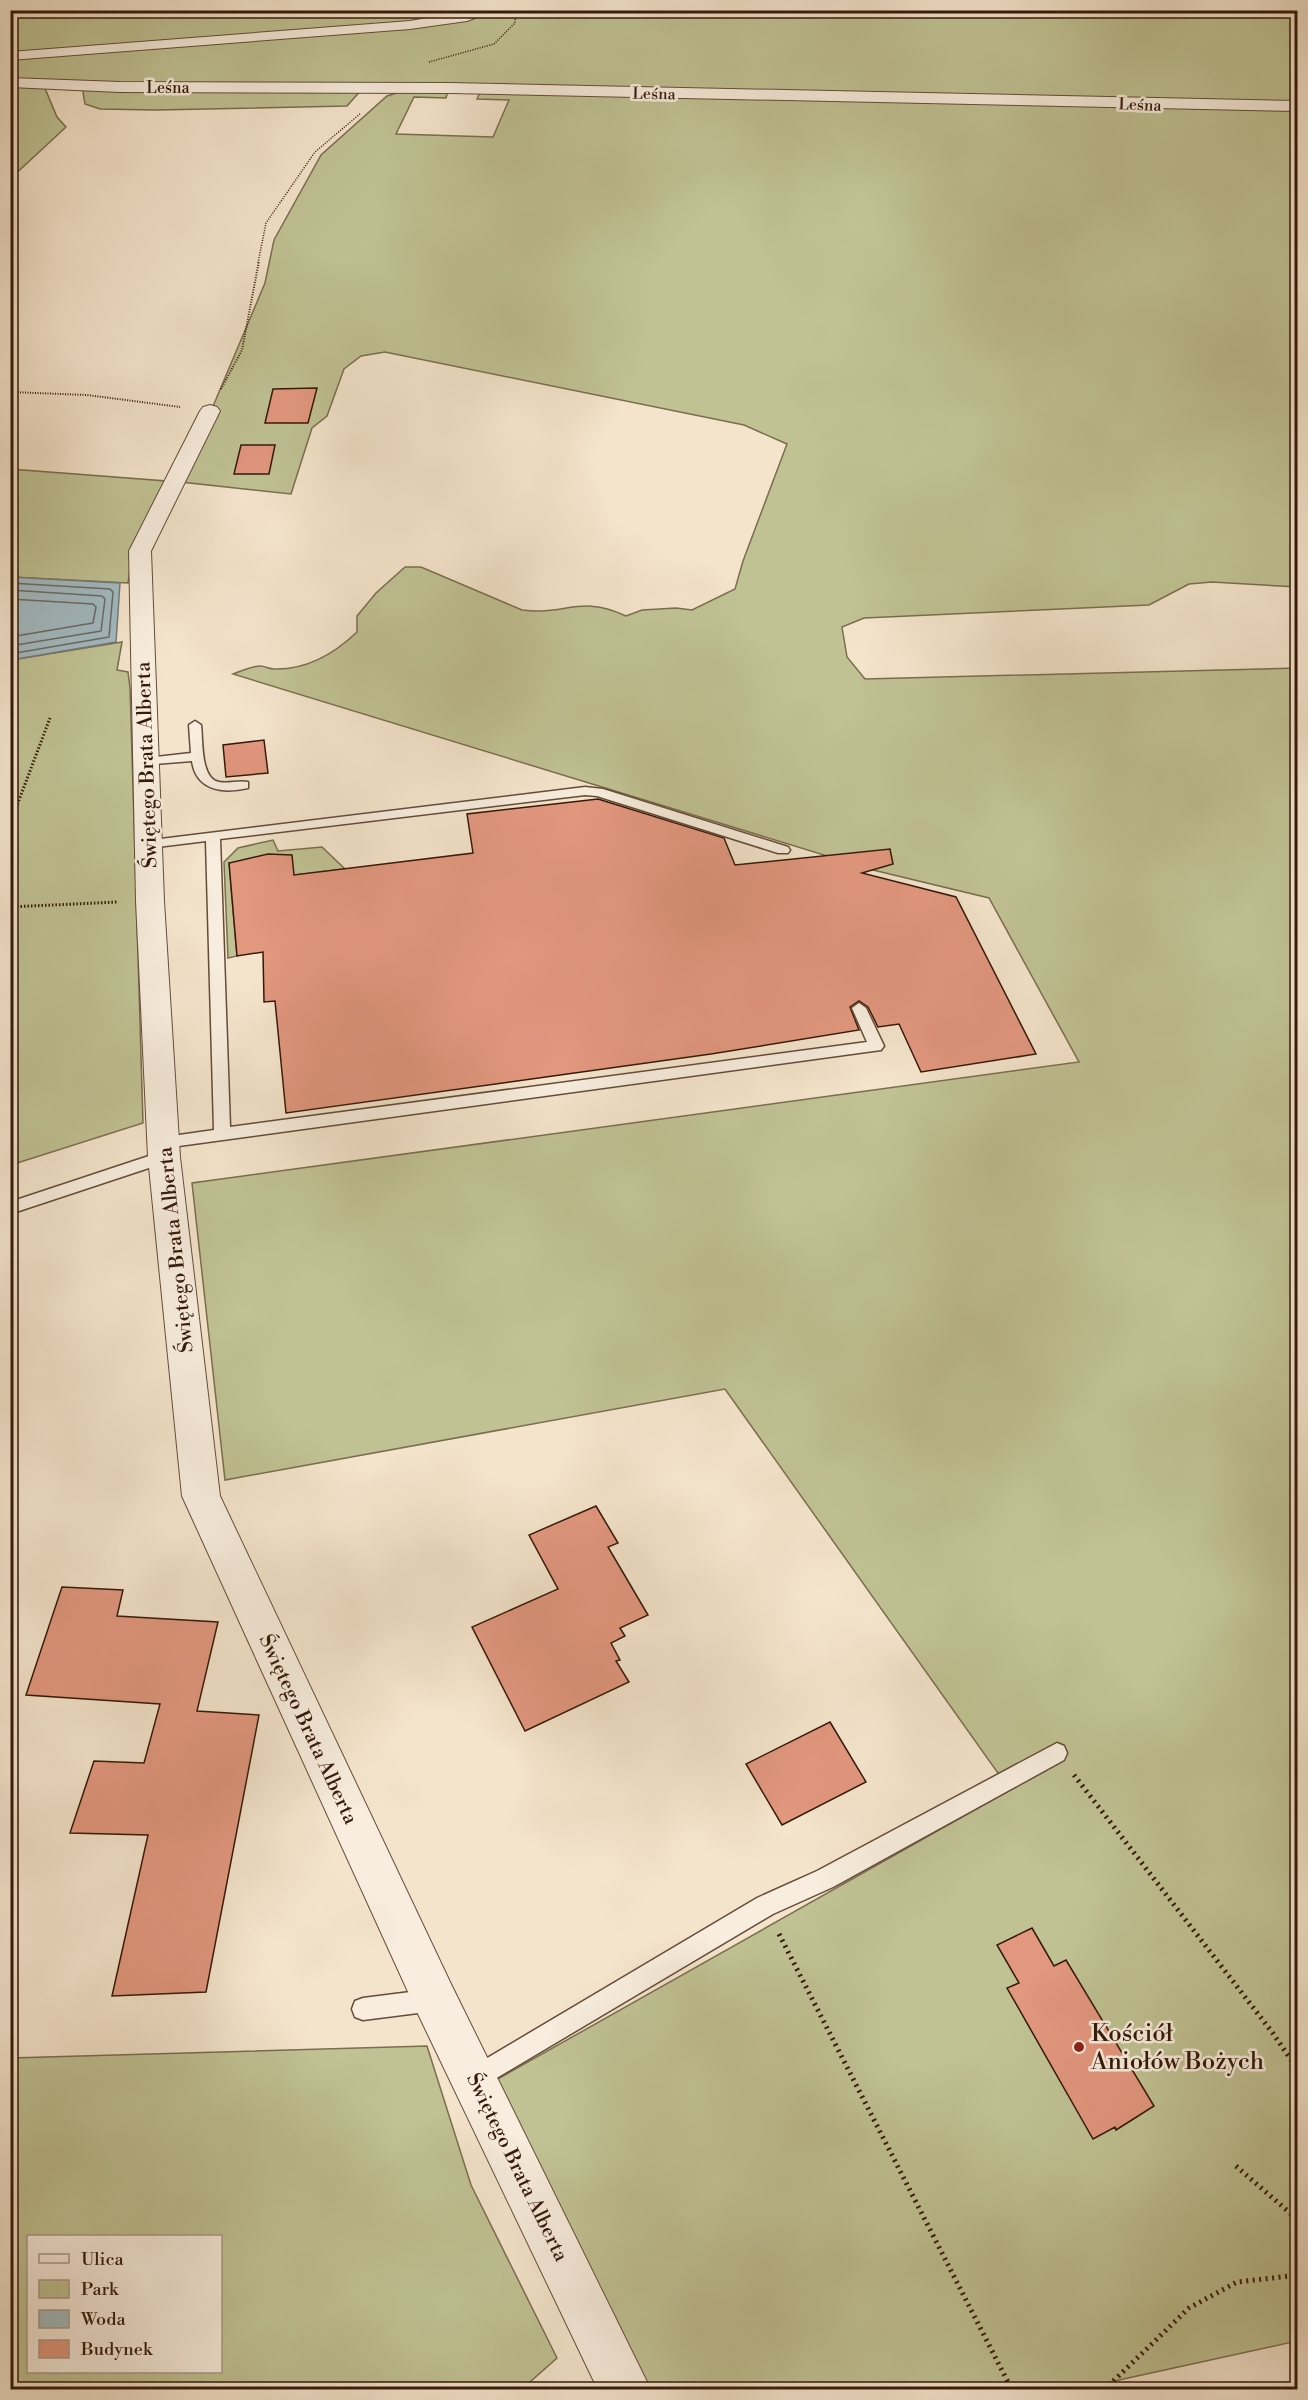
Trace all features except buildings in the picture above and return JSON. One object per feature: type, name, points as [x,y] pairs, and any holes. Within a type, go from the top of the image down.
[{"type":"street","points":[[10,56],[410,25],[488,11]]},
{"type":"street","name":"Leśna","points":[[10,82],[120,87],[386,88],[1298,106]]},
{"type":"street","name":"Świętego Brata Alberta","points":[[210,411],[140,551],[150,901],[164,1149],[201,1496],[435,2000],[625,2390]]},
{"type":"lane","points":[[195,725],[200,775],[205,781],[216,785],[243,785]]},
{"type":"lane","points":[[147,762],[198,756]]},
{"type":"lane","points":[[149,844],[585,791],[598,792],[783,850]]},
{"type":"lane","points":[[213,836],[222,1133]]},
{"type":"lane","points":[[10,1208],[164,1149],[222,1133],[876,1046],[859,1008]]},
{"type":"lane","points":[[475,2078],[765,1906],[825,1880],[1057,1753]]},
{"type":"lane","points":[[363,2009],[435,2000]]},
{"type":"path","points":[[10,392],[87,395],[210,411],[242,351],[266,223],[315,152],[352,123],[386,88],[435,58],[494,44],[516,23],[515,10]]},
{"type":"path","points":[[10,824],[50,718]]},
{"type":"path","points":[[10,907],[150,901]]},
{"type":"path","points":[[1057,1753],[1272,2032],[1298,2070]]},
{"type":"path","points":[[765,1906],[1012,2390]]},
{"type":"path","points":[[1236,2166],[1298,2220]]},
{"type":"path","points":[[1104,2390],[1189,2308],[1237,2282],[1298,2275]]},
{"type":"green space","points":[[500,10],[1297,11],[1297,587],[1212,582],[1189,584],[1149,605],[864,618],[842,627],[847,657],[865,679],[1297,668],[1297,2341],[1078,2389],[645,2389],[496,2080],[1010,1790],[725,1389],[225,1480],[192,1183],[1079,1062],[989,898],[873,870],[233,674],[257,666],[274,669],[298,667],[329,654],[357,632],[357,616],[376,593],[405,567],[421,567],[522,610],[537,611],[584,606],[610,610],[626,616],[642,610],[676,608],[692,610],[735,589],[743,561],[787,444],[744,425],[385,352],[361,356],[344,369],[327,416],[312,428],[291,494],[181,482],[265,283],[274,240],[321,155],[387,96],[403,91],[448,91],[446,98],[414,97],[396,134],[493,137],[509,100],[477,99],[481,90],[363,88],[347,106],[100,109],[85,104],[82,86],[44,86],[57,117],[66,127],[11,178],[11,11],[485,11],[467,17]]},
{"type":"green space","points":[[10,469],[166,481],[134,543],[128,583],[11,577]]},
{"type":"green space","points":[[122,642],[117,670],[128,672],[130,688],[143,1123],[11,1165],[11,660]]},
{"type":"green space","points":[[273,840],[278,851],[322,847],[345,869],[294,875],[229,863],[237,956],[228,958],[224,862],[238,848]]},
{"type":"green space","points":[[427,2046],[471,2185],[557,2358],[522,2389],[11,2389],[11,2058]]},
{"type":"water","points":[[10,577],[120,583],[116,642],[11,660]]},
{"type":"place","name":"Kościół Aniołów Bożych","points":[[1079,2047]]}]
